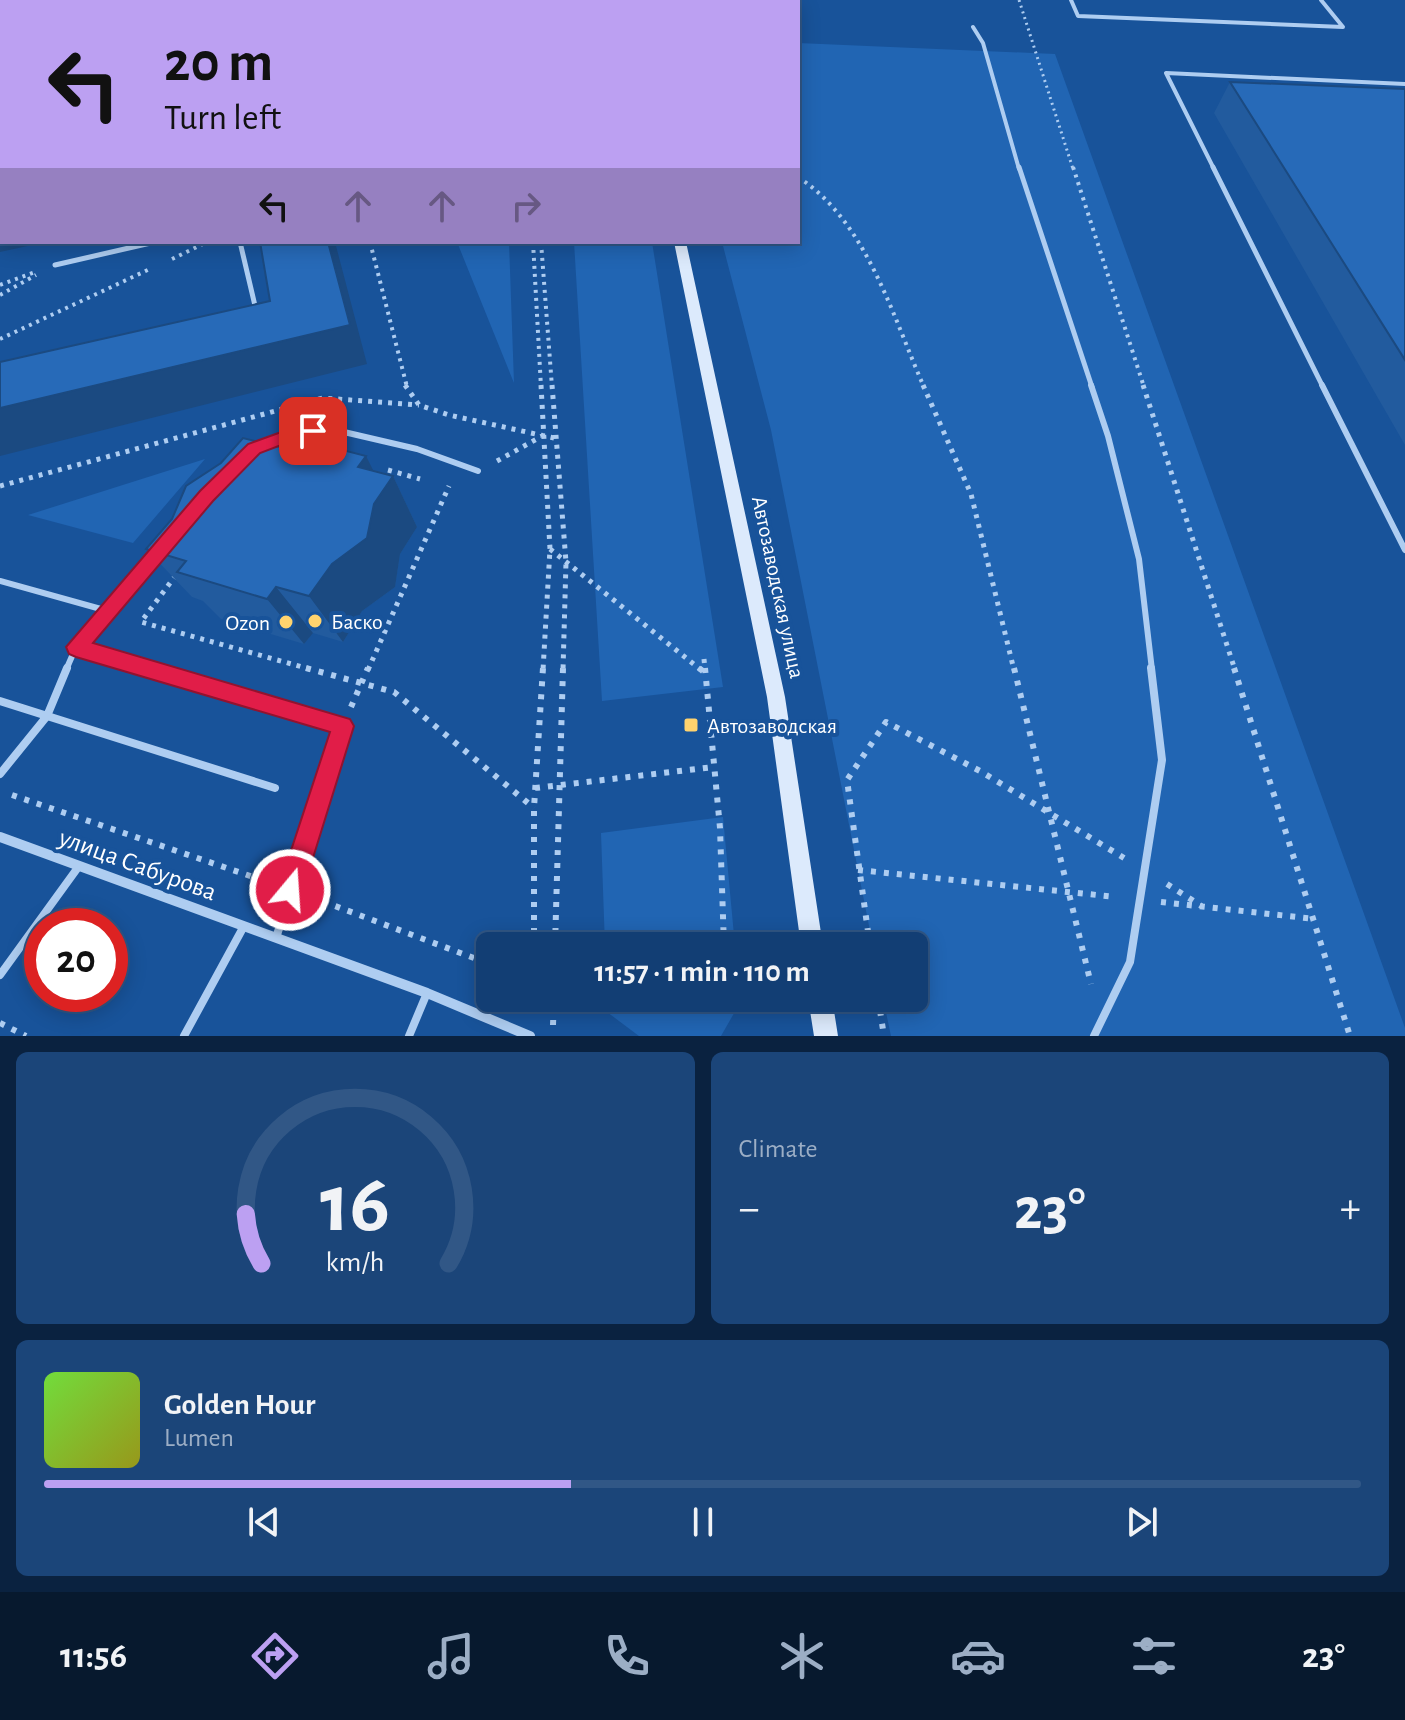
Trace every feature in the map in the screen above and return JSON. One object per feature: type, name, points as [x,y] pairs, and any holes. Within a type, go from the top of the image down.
[{"type":"main road","name":"Автозаводская улица","points":[[680,244],[776,697],[810,932]]},
{"type":"main road","points":[[822,1012],[826,1036]]},
{"type":"street","name":"улица Сабурова","points":[[0,837],[427,993],[530,1036]]},
{"type":"lane","points":[[1071,0],[1078,16],[1343,27],[1321,0]]},
{"type":"lane","points":[[973,27],[983,43],[1018,165],[1108,436],[1139,559],[1162,760],[1130,962],[1094,1036]]},
{"type":"lane","points":[[1405,84],[1166,73],[1405,550]]},
{"type":"lane","points":[[55,265],[146,244]]},
{"type":"lane","points":[[240,244],[257,314]]},
{"type":"lane","points":[[254,449],[295,433],[331,429],[417,449],[478,471]]},
{"type":"lane","points":[[0,774],[47,716],[76,647],[167,542]]},
{"type":"lane","points":[[0,581],[108,611]]},
{"type":"lane","points":[[76,647],[343,726],[276,938]]},
{"type":"lane","points":[[0,701],[275,788]]},
{"type":"lane","points":[[0,975],[79,866]]},
{"type":"lane","points":[[184,1036],[244,926]]},
{"type":"lane","points":[[409,1036],[427,993]]},
{"type":"path","points":[[1019,0],[1350,1036]]},
{"type":"path","points":[[800,178],[821,192],[862,247],[971,494],[1101,1022]]},
{"type":"path","points":[[167,261],[203,244]]},
{"type":"path","points":[[370,244],[404,383],[419,405]]},
{"type":"path","points":[[533,244],[550,549],[534,808],[534,932]]},
{"type":"path","points":[[541,244],[566,562],[555,932]]},
{"type":"path","points":[[0,285],[55,265]]},
{"type":"path","points":[[0,295],[55,265]]},
{"type":"path","points":[[0,339],[153,268]]},
{"type":"path","points":[[0,486],[323,398],[419,405],[449,415],[554,438]]},
{"type":"path","points":[[343,726],[448,486],[544,435]]},
{"type":"path","points":[[376,467],[448,486]]},
{"type":"path","points":[[550,549],[705,673]]},
{"type":"path","points":[[177,574],[141,622],[394,692],[534,808]]},
{"type":"path","points":[[704,659],[720,828],[724,932]]},
{"type":"path","points":[[868,932],[847,780],[886,722],[980,771],[1203,907]]},
{"type":"path","points":[[535,788],[714,767]]},
{"type":"path","points":[[0,791],[290,890],[476,959]]},
{"type":"path","points":[[858,870],[1315,919]]},
{"type":"path","points":[[553,1036],[554,1012]]},
{"type":"path","points":[[880,1012],[884,1036]]},
{"type":"path","points":[[0,1023],[26,1036]]},
{"type":"shaded area","points":[[800,43],[1055,54],[1405,1028],[1405,1036],[891,1036],[886,1012],[928,1012],[928,932],[870,932],[771,430],[723,244],[800,244]]},
{"type":"shaded area","points":[[458,244],[509,244],[514,383]]},
{"type":"shaded area","points":[[574,244],[652,244],[723,687],[602,701]]},
{"type":"shaded area","points":[[205,459],[133,543],[28,515]]},
{"type":"shaded area","points":[[723,817],[734,932],[605,932],[601,833]]},
{"type":"shaded area","points":[[607,1012],[735,1012],[721,1036],[639,1036]]},
{"type":"building","points":[[1230,82],[1405,89],[1405,360]]},
{"type":"building","points":[[260,244],[329,244],[350,325],[0,408],[0,362],[270,301]]},
{"type":"building","points":[[289,436],[366,456],[358,467],[393,476],[374,504],[367,538],[332,564],[309,596],[276,587],[267,599],[177,572],[186,561],[146,549],[172,519],[186,486],[221,463],[243,438],[280,447]]},
{"type":"place","name":"Баско","points":[[315,621]]},
{"type":"place","name":"Ozon","points":[[286,622]]},
{"type":"place","name":"Автозаводская","points":[[691,725]]},
{"type":"route","points":[[290,890],[343,726],[76,647],[207,496],[254,449],[295,433],[313,431]]}]
